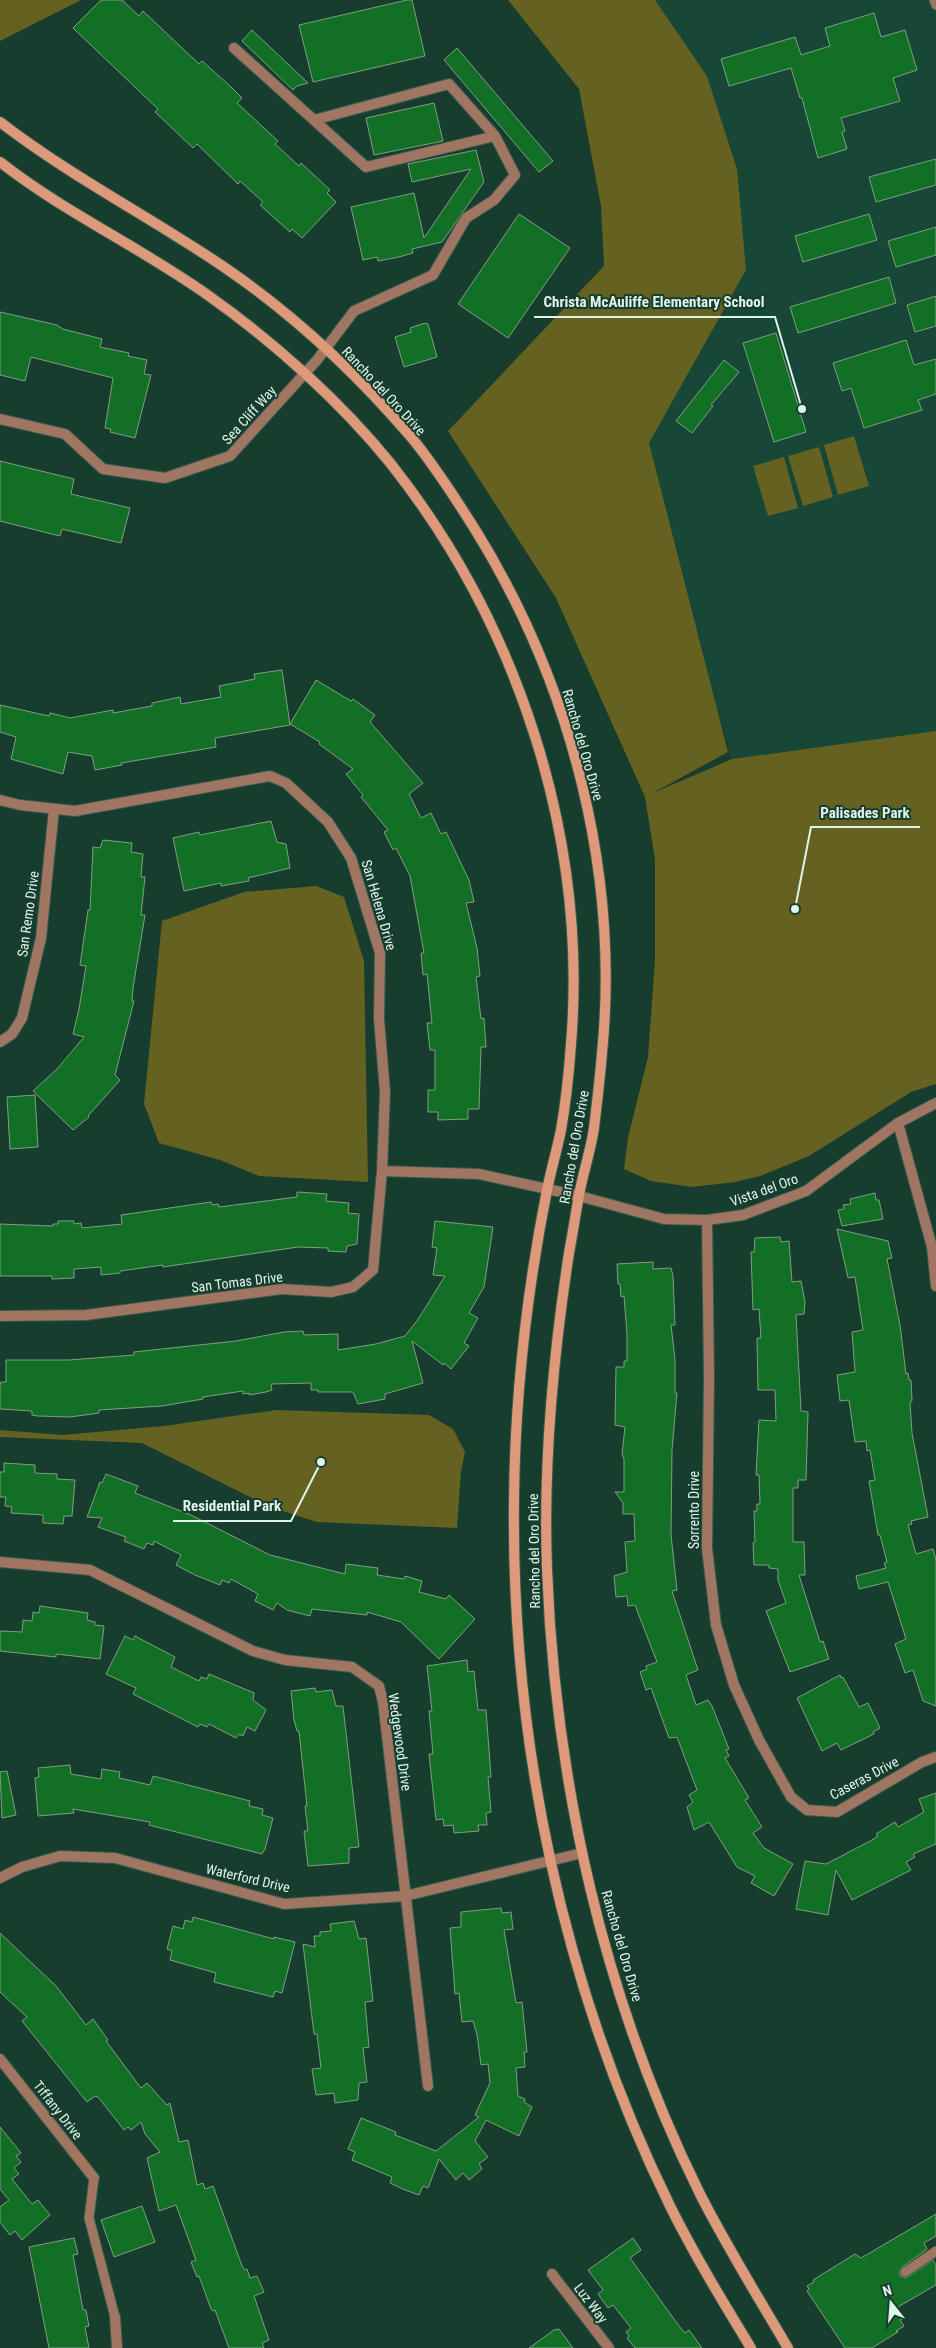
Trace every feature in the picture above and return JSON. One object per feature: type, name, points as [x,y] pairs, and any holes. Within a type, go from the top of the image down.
[{"type":"main road","name":"Rancho del Oro Drive","points":[[0,122],[33,147],[226,268],[272,303],[325,349],[366,389],[414,441],[453,495],[493,559],[524,617],[548,675],[567,732],[587,806],[600,876],[606,988],[603,1048],[593,1134],[579,1196],[555,1356],[546,1495],[546,1568],[552,1652],[566,1773],[582,1853],[616,1980],[647,2070],[673,2134],[701,2195],[788,2348]]},
{"type":"main road","name":"Rancho del Oro Drive","points":[[0,162],[207,294],[251,327],[343,412],[388,461],[426,513],[464,574],[494,631],[517,686],[536,742],[556,813],[568,880],[574,988],[571,1045],[561,1129],[547,1189],[523,1353],[514,1494],[514,1570],[526,1723],[534,1778],[551,1861],[585,1990],[617,2082],[643,2146],[672,2209],[751,2348]]},
{"type":"street","points":[[234,48],[366,167],[495,136],[449,84],[314,120]]},
{"type":"street","name":"Sea Cliff Way","points":[[0,419],[65,434],[103,469],[165,478],[230,456],[304,374],[354,311],[433,275],[466,218],[494,200],[515,175],[495,136]]},
{"type":"street","name":"San Helena Drive","points":[[0,800],[20,805],[75,811],[270,776],[286,782],[328,822],[352,858],[380,953],[379,1019],[385,1092],[382,1171]]},
{"type":"street","name":"San Remo Drive","points":[[0,1042],[12,1034],[22,1018],[41,938],[54,809]]},
{"type":"street","name":"Vista del Oro","points":[[382,1171],[479,1174],[579,1196],[664,1219],[706,1220],[743,1215],[806,1190],[898,1123],[936,1103]]},
{"type":"street","points":[[898,1123],[932,1247],[936,1286]]},
{"type":"street","name":"San Tomas Drive","points":[[0,1316],[86,1315],[282,1289],[332,1292],[353,1287],[372,1270],[382,1171]]},
{"type":"street","name":"Sorrento Drive","points":[[706,1220],[708,1377],[707,1548],[716,1625],[734,1685],[759,1740],[785,1784]]},
{"type":"street","name":"Wedgewood Drive","points":[[0,1562],[90,1570],[253,1651],[285,1660],[352,1667],[379,1686],[383,1702],[428,2086]]},
{"type":"street","name":"Caseras Drive","points":[[785,1784],[791,1797],[807,1810],[837,1812],[922,1762],[936,1757]]},
{"type":"street","name":"Waterford Drive","points":[[0,1878],[22,1867],[60,1856],[116,1858],[284,1904],[405,1896],[582,1853]]},
{"type":"street","name":"Tiffany Drive","points":[[0,2059],[94,2178]]},
{"type":"street","name":"Luz Way","points":[[552,2274],[608,2348]]},
{"type":"street","points":[[115,2317],[117,2348]]},
{"type":"lane","points":[[934,0],[936,5]]},
{"type":"lane","points":[[94,2178],[89,2218],[115,2317]]},
{"type":"lane","points":[[905,2272],[936,2251]]},
{"type":"shaded area","points":[[0,0],[81,0],[0,41]]},
{"type":"shaded area","points":[[508,0],[655,0],[707,76],[737,169],[746,270],[649,443],[728,752],[653,793],[732,759],[936,731],[936,1084],[911,1092],[809,1156],[760,1176],[735,1182],[692,1187],[651,1181],[624,1169],[628,1138],[648,1057],[655,960],[655,859],[645,797],[556,598],[448,431],[604,266],[601,206],[579,89]]},
{"type":"shaded area","points":[[655,0],[936,0],[936,731],[732,759],[686,607],[649,443],[686,376],[737,169],[707,76]]},
{"type":"shaded area","points":[[854,436],[869,486],[838,495],[824,445]]},
{"type":"shaded area","points":[[819,447],[833,497],[803,506],[788,456]]},
{"type":"shaded area","points":[[784,457],[798,508],[768,516],[753,466]]},
{"type":"shaded area","points":[[316,886],[344,897],[364,961],[368,1182],[259,1176],[220,1160],[159,1143],[144,1104],[162,921],[244,892]]},
{"type":"shaded area","points":[[276,1410],[429,1415],[453,1429],[465,1452],[461,1471],[457,1528],[317,1522],[270,1507],[142,1443],[0,1437],[0,1430],[62,1435],[164,1426]]},
{"type":"building","points":[[101,0],[122,0],[139,16],[143,11],[199,64],[202,61],[229,85],[242,98],[237,103],[278,141],[275,144],[299,166],[301,163],[330,190],[327,193],[336,202],[302,238],[292,229],[290,232],[260,205],[263,202],[240,181],[238,184],[197,144],[193,148],[155,112],[158,109],[73,28]]},
{"type":"building","points":[[412,0],[425,56],[313,82],[299,25]]},
{"type":"building","points":[[874,13],[881,37],[905,30],[917,70],[893,78],[900,101],[841,118],[845,131],[842,132],[847,149],[818,158],[802,98],[800,98],[791,68],[729,86],[721,59],[795,37],[801,55],[830,46],[825,28]]},
{"type":"building","points":[[252,30],[308,83],[297,86],[293,90],[242,41]]},
{"type":"building","points":[[457,48],[553,161],[539,172],[444,60]]},
{"type":"building","points":[[434,103],[443,141],[374,155],[366,118]]},
{"type":"building","points":[[476,150],[484,182],[442,242],[412,249],[413,253],[399,257],[378,261],[377,257],[363,260],[351,207],[414,193],[424,238],[471,169],[412,182],[408,164]]},
{"type":"building","points":[[936,159],[936,185],[876,202],[869,177]]},
{"type":"building","points":[[519,214],[570,248],[508,338],[458,304]]},
{"type":"building","points":[[869,214],[877,240],[803,262],[795,236]]},
{"type":"building","points":[[936,227],[936,255],[896,267],[888,241]]},
{"type":"building","points":[[889,277],[896,303],[798,333],[790,307]]},
{"type":"building","points":[[936,296],[936,326],[915,332],[907,305]]},
{"type":"building","points":[[0,312],[57,325],[63,329],[102,339],[100,347],[129,353],[128,356],[147,360],[144,374],[151,375],[135,438],[110,432],[111,429],[105,428],[113,378],[31,357],[25,381],[0,375]]},
{"type":"building","points":[[425,323],[428,324],[437,357],[404,367],[395,337],[411,332],[410,328]]},
{"type":"building","points":[[776,333],[806,432],[774,442],[743,343]]},
{"type":"building","points":[[906,340],[914,365],[936,359],[936,394],[918,400],[922,410],[864,428],[851,388],[842,391],[833,363]]},
{"type":"building","points":[[724,360],[739,372],[711,405],[713,406],[692,433],[676,421]]},
{"type":"building","points":[[0,461],[74,479],[71,494],[130,508],[121,543],[62,529],[60,536],[0,521]]},
{"type":"building","points":[[282,670],[290,725],[215,738],[216,747],[121,763],[122,765],[95,770],[92,756],[68,752],[63,774],[11,759],[16,737],[0,732],[0,705],[49,716],[50,713],[70,718],[113,710],[113,713],[152,706],[152,703],[180,697],[181,704],[221,697],[219,686],[255,679],[254,674]]},
{"type":"building","points":[[316,680],[351,701],[353,699],[375,715],[370,722],[423,783],[409,794],[421,818],[431,813],[441,834],[446,832],[469,880],[474,902],[466,903],[477,948],[480,976],[476,977],[481,1019],[484,1018],[486,1047],[481,1047],[479,1109],[468,1109],[468,1119],[438,1120],[438,1112],[428,1112],[428,1090],[435,1090],[435,1050],[430,1050],[427,1023],[432,1023],[427,974],[423,975],[421,953],[424,953],[410,876],[396,848],[393,850],[384,832],[388,830],[361,797],[363,795],[346,774],[353,769],[319,744],[320,742],[290,724]]},
{"type":"building","points":[[271,821],[277,842],[286,844],[290,868],[248,878],[249,881],[221,886],[221,883],[184,891],[173,838],[199,832],[200,835]]},
{"type":"building","points":[[103,840],[132,843],[131,852],[143,854],[141,877],[145,877],[141,915],[145,915],[133,988],[132,1001],[134,1001],[115,1075],[120,1080],[89,1117],[73,1130],[33,1091],[57,1069],[84,1037],[73,1034],[86,966],[80,965],[88,910],[90,910],[93,847],[100,848]]},
{"type":"building","points":[[35,1095],[38,1147],[10,1149],[7,1097]]},
{"type":"building","points":[[297,1192],[327,1194],[326,1201],[349,1203],[348,1213],[359,1214],[357,1244],[347,1246],[346,1252],[328,1251],[328,1248],[298,1247],[101,1275],[101,1267],[74,1269],[74,1278],[52,1279],[52,1276],[0,1276],[0,1224],[53,1226],[53,1224],[58,1224],[58,1221],[74,1221],[74,1224],[81,1223],[82,1228],[122,1224],[121,1215],[211,1202],[212,1205],[218,1204],[219,1207],[297,1197]]},
{"type":"building","points":[[875,1193],[876,1200],[879,1200],[883,1219],[842,1226],[838,1210],[844,1209],[843,1205],[851,1204],[850,1199]]},
{"type":"building","points":[[435,1221],[493,1227],[484,1287],[469,1313],[478,1318],[464,1343],[469,1346],[451,1369],[412,1341],[423,1383],[385,1394],[385,1399],[358,1404],[353,1392],[318,1392],[318,1390],[311,1390],[311,1383],[271,1384],[272,1390],[249,1395],[249,1393],[243,1394],[243,1391],[162,1406],[99,1410],[99,1413],[70,1417],[38,1416],[32,1415],[32,1411],[0,1409],[0,1385],[1,1382],[6,1382],[6,1360],[69,1360],[134,1355],[134,1352],[236,1341],[284,1332],[303,1331],[304,1335],[338,1334],[338,1350],[376,1344],[405,1336],[419,1318],[445,1276],[433,1275],[437,1248],[432,1247]]},
{"type":"building","points":[[837,1229],[888,1241],[892,1258],[887,1259],[900,1325],[906,1374],[908,1373],[909,1380],[911,1380],[912,1433],[928,1517],[911,1521],[912,1524],[908,1525],[916,1554],[933,1549],[936,1560],[936,1706],[923,1701],[913,1670],[905,1673],[895,1644],[906,1639],[888,1582],[859,1589],[856,1576],[886,1568],[884,1563],[887,1562],[880,1535],[878,1535],[869,1481],[875,1480],[870,1450],[867,1451],[866,1441],[855,1442],[849,1400],[840,1401],[837,1375],[855,1372],[852,1332],[863,1330],[855,1277],[848,1278]]},
{"type":"building","points":[[780,1237],[781,1242],[789,1241],[792,1282],[801,1281],[805,1302],[804,1314],[796,1315],[801,1411],[808,1412],[806,1480],[798,1480],[798,1488],[793,1488],[793,1542],[804,1542],[805,1575],[799,1575],[820,1642],[823,1641],[829,1659],[790,1672],[766,1611],[786,1603],[778,1580],[778,1569],[769,1568],[769,1565],[754,1565],[753,1543],[755,1542],[754,1511],[757,1511],[757,1504],[760,1504],[759,1475],[756,1475],[759,1420],[776,1421],[775,1390],[758,1390],[757,1338],[761,1338],[759,1309],[753,1310],[751,1252],[754,1252],[755,1238]]},
{"type":"building","points":[[653,1262],[653,1269],[671,1268],[673,1276],[675,1325],[671,1325],[675,1359],[675,1393],[677,1393],[672,1450],[671,1535],[677,1590],[672,1591],[698,1670],[686,1675],[696,1705],[708,1700],[712,1706],[729,1749],[726,1750],[729,1756],[725,1758],[749,1798],[745,1800],[762,1827],[753,1833],[764,1848],[793,1864],[774,1896],[751,1883],[755,1876],[737,1867],[709,1822],[694,1830],[687,1807],[693,1802],[689,1795],[697,1790],[677,1737],[669,1738],[651,1688],[646,1690],[640,1672],[647,1669],[646,1666],[657,1662],[635,1605],[628,1606],[627,1596],[616,1597],[614,1576],[627,1572],[625,1542],[635,1541],[634,1514],[623,1514],[623,1503],[615,1492],[624,1492],[624,1459],[622,1454],[625,1427],[615,1425],[616,1367],[624,1367],[624,1361],[627,1361],[624,1296],[621,1297],[620,1284],[618,1284],[617,1264]]},
{"type":"building","points":[[4,1463],[35,1465],[35,1473],[57,1474],[57,1479],[75,1480],[72,1516],[64,1516],[63,1524],[43,1523],[43,1515],[11,1513],[12,1507],[5,1506],[6,1497],[0,1497],[0,1472],[4,1472]]},
{"type":"building","points":[[106,1474],[138,1486],[135,1493],[191,1515],[270,1555],[345,1574],[346,1564],[378,1568],[377,1575],[404,1579],[405,1576],[422,1581],[419,1592],[446,1599],[449,1595],[475,1619],[439,1659],[401,1622],[367,1612],[367,1615],[312,1609],[310,1616],[287,1610],[277,1603],[273,1610],[255,1601],[258,1594],[231,1579],[229,1583],[222,1580],[220,1585],[176,1565],[181,1555],[154,1541],[153,1545],[147,1543],[144,1549],[124,1541],[126,1537],[98,1527],[102,1518],[87,1517],[100,1482],[102,1483]]},
{"type":"building","points":[[40,1606],[88,1613],[87,1620],[95,1622],[95,1625],[104,1626],[100,1659],[56,1654],[56,1657],[0,1651],[0,1631],[22,1632],[23,1620],[32,1621],[33,1612],[39,1613]]},
{"type":"building","points":[[125,1636],[133,1640],[135,1636],[175,1657],[171,1667],[199,1681],[201,1677],[207,1679],[209,1674],[254,1693],[253,1700],[266,1710],[255,1731],[247,1727],[243,1736],[239,1734],[236,1738],[209,1724],[207,1727],[200,1724],[198,1727],[133,1694],[136,1688],[106,1674]]},
{"type":"building","points":[[467,1660],[468,1672],[474,1671],[478,1710],[486,1710],[491,1777],[488,1777],[491,1812],[486,1813],[487,1825],[478,1825],[479,1831],[454,1833],[453,1825],[444,1826],[443,1819],[436,1820],[429,1754],[433,1754],[429,1711],[432,1711],[427,1666]]},
{"type":"building","points":[[840,1675],[841,1678],[843,1677],[859,1707],[868,1703],[880,1728],[873,1732],[874,1734],[841,1750],[837,1743],[822,1751],[797,1698]]},
{"type":"building","points":[[315,1688],[316,1692],[332,1690],[336,1706],[343,1706],[359,1847],[349,1848],[349,1863],[308,1866],[304,1831],[308,1831],[305,1806],[307,1806],[299,1731],[297,1731],[294,1720],[291,1691]]},
{"type":"building","points":[[70,1765],[71,1774],[101,1779],[102,1769],[120,1772],[119,1778],[150,1785],[153,1776],[250,1801],[249,1806],[263,1809],[262,1815],[273,1818],[265,1849],[262,1854],[149,1825],[150,1822],[73,1809],[74,1813],[38,1816],[35,1778],[39,1777],[38,1768]]},
{"type":"building","points":[[7,1771],[16,1815],[2,1818],[0,1772]]},
{"type":"building","points":[[936,1793],[936,1844],[913,1854],[915,1857],[906,1862],[911,1870],[852,1900],[836,1870],[828,1915],[796,1909],[805,1861],[826,1864],[872,1840],[878,1836],[876,1834],[895,1822],[898,1827],[924,1812],[919,1799]]},
{"type":"building","points":[[501,1908],[502,1913],[511,1912],[513,1929],[504,1930],[516,2003],[522,2002],[527,2052],[524,2052],[525,2067],[516,2068],[518,2096],[525,2099],[524,2102],[532,2107],[519,2136],[486,2120],[475,2141],[488,2157],[479,2164],[482,2169],[469,2180],[463,2173],[456,2180],[439,2159],[428,2188],[423,2186],[419,2195],[390,2183],[392,2177],[352,2160],[355,2152],[348,2149],[361,2118],[396,2132],[395,2135],[436,2151],[479,2117],[475,2115],[490,2083],[488,2064],[481,2065],[477,2034],[473,2021],[462,2022],[459,1993],[455,1994],[450,1928],[461,1927],[461,1912]]},
{"type":"building","points":[[193,1917],[274,1939],[274,1937],[295,1942],[282,1993],[275,1991],[273,1997],[214,1982],[216,1973],[170,1960],[172,1951],[167,1949],[173,1926],[183,1929],[185,1920],[192,1922]]},
{"type":"building","points":[[354,1921],[359,1939],[366,1938],[373,2001],[365,2002],[369,2047],[363,2048],[367,2082],[359,2083],[358,2100],[335,2103],[334,2093],[316,2095],[312,2069],[321,2068],[317,2034],[314,2034],[303,1944],[315,1947],[314,1936],[320,1936],[320,1932],[331,1931],[330,1924]]},
{"type":"building","points":[[0,1933],[56,1986],[86,2025],[93,2019],[108,2040],[106,2041],[141,2088],[147,2083],[167,2105],[170,2103],[179,2142],[188,2140],[197,2185],[203,2183],[205,2189],[213,2186],[242,2266],[245,2270],[247,2269],[250,2278],[257,2276],[264,2292],[254,2296],[269,2340],[262,2343],[264,2348],[229,2348],[215,2310],[211,2309],[199,2276],[197,2277],[191,2262],[196,2260],[176,2205],[159,2211],[147,2158],[160,2152],[145,2134],[141,2122],[131,2130],[128,2127],[124,2130],[98,2097],[95,2096],[87,2102],[22,2021],[27,2017],[0,1992]]},
{"type":"building","points":[[0,2127],[21,2153],[16,2156],[21,2162],[14,2168],[19,2174],[12,2179],[32,2204],[38,2200],[50,2215],[22,2240],[15,2231],[10,2235],[0,2222],[0,2207],[9,2200],[0,2189]]},
{"type":"building","points":[[142,2206],[155,2242],[114,2257],[101,2220]]},
{"type":"building","points":[[936,2214],[936,2236],[924,2243],[927,2249],[902,2267],[899,2272],[900,2276],[906,2278],[933,2260],[936,2265],[936,2285],[896,2308],[903,2319],[900,2320],[904,2326],[896,2331],[898,2332],[872,2348],[845,2348],[807,2291],[809,2289],[807,2286],[814,2282],[813,2280],[855,2254],[861,2258]]},
{"type":"building","points":[[74,2238],[78,2254],[73,2255],[83,2310],[86,2310],[89,2326],[85,2327],[89,2348],[49,2348],[29,2247]]},
{"type":"building","points":[[633,2238],[641,2250],[630,2258],[679,2326],[685,2333],[689,2330],[702,2348],[635,2348],[627,2338],[629,2336],[626,2332],[631,2328],[613,2305],[608,2308],[598,2294],[603,2290],[588,2270]]},
{"type":"building","points":[[559,2329],[573,2348],[529,2348],[554,2330]]},
{"type":"place","name":"Christa McAuliffe Elementary School","points":[[802,409]]},
{"type":"place","name":"Palisades Park","points":[[795,909]]},
{"type":"place","name":"Residential Park","points":[[321,1462]]}]
